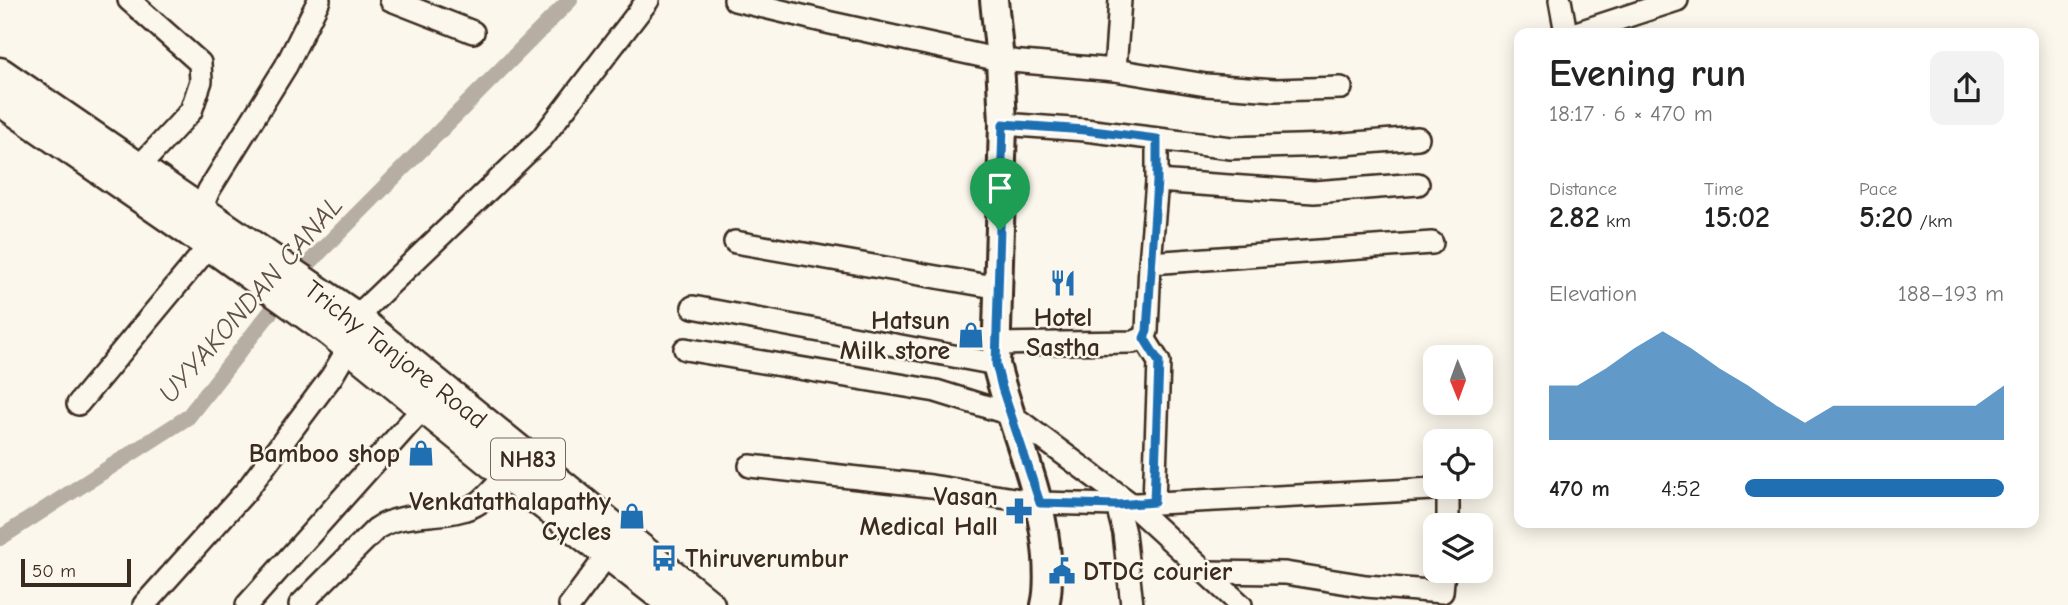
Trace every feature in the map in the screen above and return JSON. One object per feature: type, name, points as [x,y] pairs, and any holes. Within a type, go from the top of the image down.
[{"type":"highway","name":"Trichy Tanjore Road","points":[[0,74],[200,211],[273,275],[346,327],[709,605]]},
{"type":"highway","name":"Trichy Tanjore Road","points":[[0,100],[210,246],[273,275]]},
{"type":"highway","name":"Trichy Tanjore Road","points":[[346,327],[425,406],[507,475],[674,605]]},
{"type":"main road","points":[[995,0],[1003,124],[996,354],[1010,414],[1040,503],[1048,564],[1045,605]]},
{"type":"street","points":[[128,0],[200,63],[201,81],[191,111],[138,168]]},
{"type":"street","points":[[200,211],[209,190],[286,66],[319,0]]},
{"type":"street","points":[[391,0],[474,32]]},
{"type":"street","points":[[144,605],[246,491],[332,376],[346,327],[542,138],[648,0]]},
{"type":"street","points":[[735,0],[1000,60],[1115,62],[1206,85],[1275,90],[1341,88]]},
{"type":"street","points":[[1115,62],[1120,0]]},
{"type":"street","points":[[1560,0],[1565,28]]},
{"type":"street","points":[[1591,28],[1677,0]]},
{"type":"street","points":[[1003,124],[1085,130],[1231,148],[1331,145],[1418,138]]},
{"type":"street","points":[[693,307],[996,354],[1133,342],[1144,338],[1147,331],[1157,181],[1157,139]]},
{"type":"street","points":[[1157,181],[1314,192],[1418,184]]},
{"type":"street","points":[[735,242],[1000,288]]},
{"type":"street","points":[[1150,263],[1432,243]]},
{"type":"street","points":[[78,404],[210,246]]},
{"type":"street","points":[[1144,338],[1159,362],[1154,502]]},
{"type":"street","points":[[685,349],[936,391],[1010,414],[1124,505],[1241,605]]},
{"type":"street","points":[[247,605],[425,406]]},
{"type":"street","points":[[750,466],[931,486],[1040,503],[1124,505],[1441,494],[1445,513]]},
{"type":"street","points":[[300,605],[385,523],[462,510],[480,502],[507,475]]},
{"type":"street","points":[[1124,505],[1124,533],[1132,605]]},
{"type":"street","points":[[570,605],[608,554]]},
{"type":"street","points":[[1205,572],[1286,573],[1366,586],[1442,592],[1443,583]]},
{"type":"waterway","name":"UYYAKONDAN CANAL","points":[[0,538],[188,417],[309,263],[570,0]]},
{"type":"place","name":"Hotel Sastha","points":[[1063,283]]},
{"type":"place","name":"Hatsun Milk store","points":[[971,335]]},
{"type":"place","name":"Bamboo shop","points":[[421,453]]},
{"type":"place","name":"Vasan Medical Hall","points":[[1019,511]]},
{"type":"place","name":"Venkatathalapathy Cycles","points":[[632,516]]},
{"type":"place","name":"Thiruverumbur","points":[[664,558]]},
{"type":"place","name":"DTDC courier","points":[[1062,571]]},
{"type":"route","points":[[1003,124],[1157,139],[1157,181],[1147,331],[1144,338],[1159,362],[1154,502],[1117,505],[1040,503],[996,364],[1000,230],[1003,124]]}]
